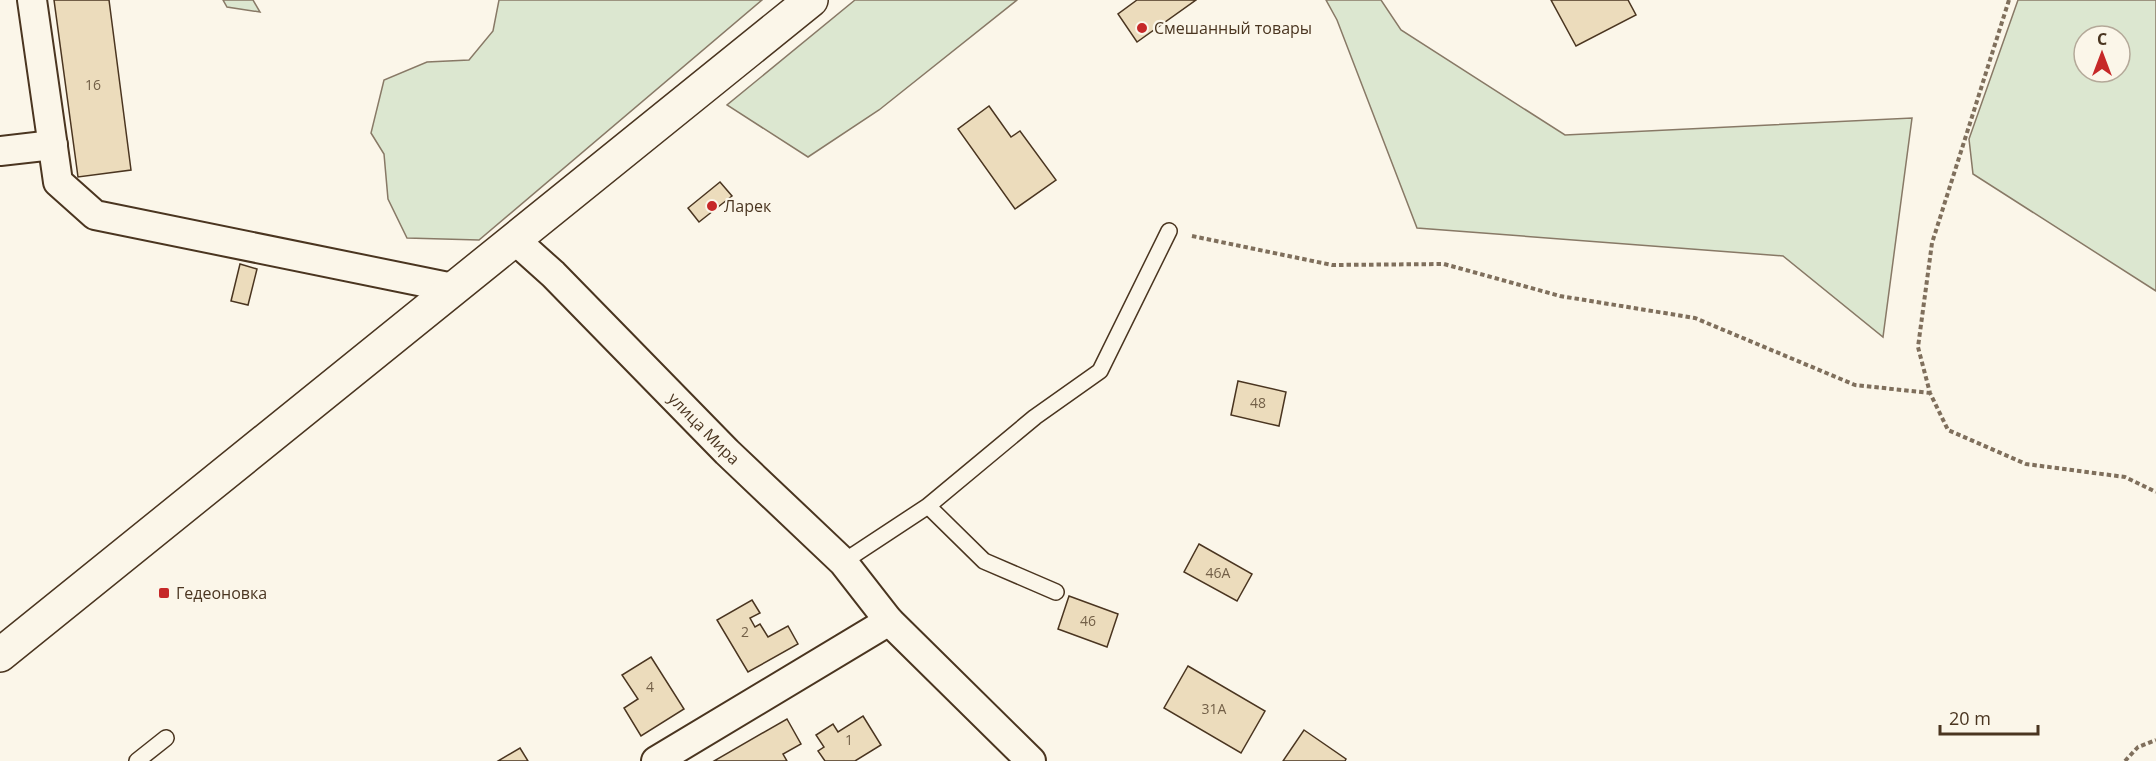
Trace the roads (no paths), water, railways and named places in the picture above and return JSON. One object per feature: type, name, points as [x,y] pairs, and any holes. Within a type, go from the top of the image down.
[{"type":"main road","points":[[1,654],[811,0]]},
{"type":"street","points":[[32,0],[58,182],[95,215],[453,288]]},
{"type":"street","points":[[0,152],[53,145]]},
{"type":"street","name":"улица Мира","points":[[515,240],[553,274],[727,452],[843,562],[890,621],[1031,761]]},
{"type":"street","points":[[656,761],[890,621]]},
{"type":"lane","points":[[843,562],[928,506],[1035,417],[1100,371],[1169,231]]},
{"type":"lane","points":[[928,506],[984,561],[1056,592]]},
{"type":"lane","points":[[137,761],[166,738]]},
{"type":"place","name":"Смешанный товары","points":[[1142,28]]},
{"type":"place","name":"Ларек","points":[[712,206]]},
{"type":"place","name":"Гедеоновка","points":[[164,593]]}]
